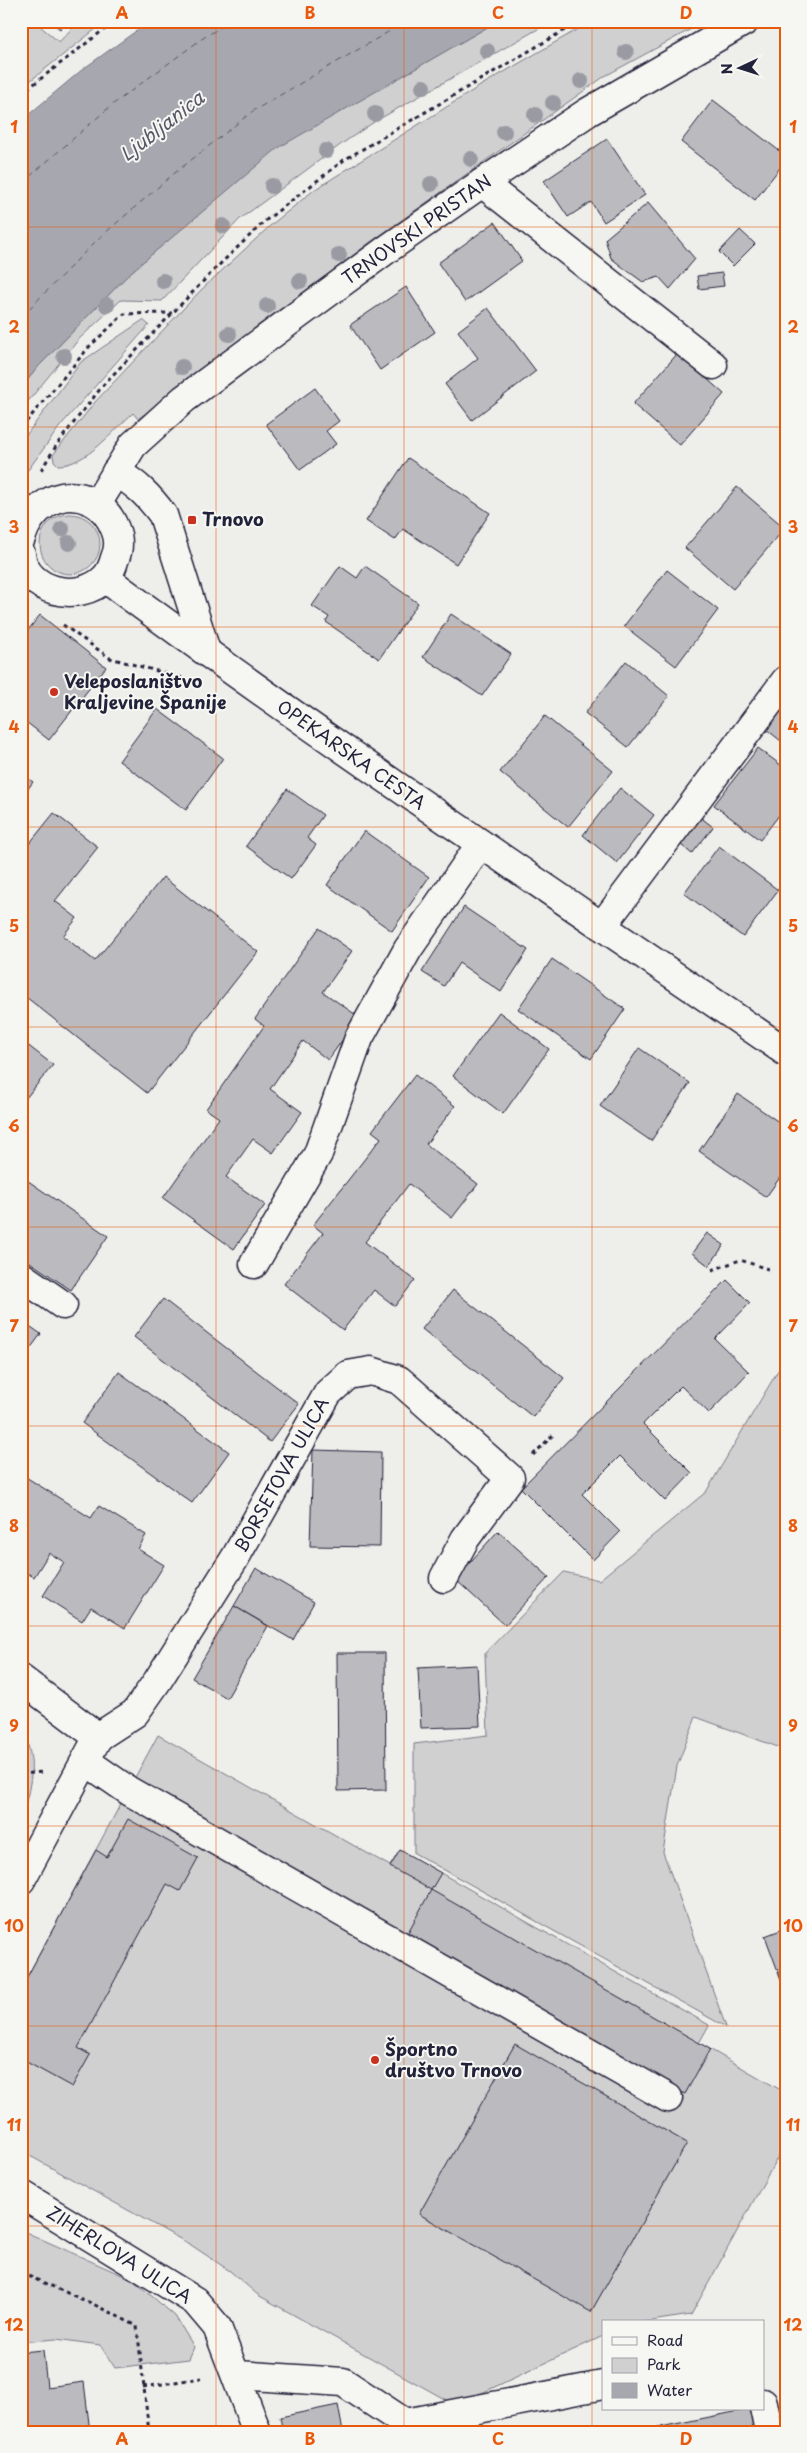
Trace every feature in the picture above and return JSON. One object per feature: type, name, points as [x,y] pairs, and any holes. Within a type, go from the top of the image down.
[{"type":"street","name":"TRNOVSKI PRISTAN","points":[[97,504],[133,445],[184,399],[386,250],[482,183],[588,112],[745,21]]},
{"type":"street","points":[[482,183],[713,365]]},
{"type":"street","points":[[116,472],[138,485],[150,497],[163,516],[206,651]]},
{"type":"street","points":[[23,528],[39,508],[53,499],[81,496],[97,504],[110,516],[118,534],[118,552],[105,578],[83,590],[65,592],[50,589],[38,583],[23,568]]},
{"type":"street","name":"OPEKARSKA CESTA","points":[[105,578],[259,691],[786,1052]]},
{"type":"street","points":[[602,926],[786,680]]},
{"type":"street","points":[[254,1264],[318,1154],[360,1038],[408,948],[480,844]]},
{"type":"street","points":[[21,1276],[63,1305]]},
{"type":"street","name":"BORSETOVA ULICA","points":[[98,1736],[135,1713],[158,1680],[235,1558],[328,1392],[348,1375],[371,1371],[399,1380],[510,1478],[465,1539],[444,1578]]},
{"type":"street","points":[[21,1680],[98,1736],[86,1762],[21,1880]]},
{"type":"street","points":[[86,1762],[128,1791],[668,2098]]},
{"type":"street","name":"ZIHERLOVA ULICA","points":[[21,2194],[195,2301],[217,2327],[237,2375],[257,2432]]},
{"type":"street","points":[[237,2375],[343,2382],[405,2423],[602,2385]]},
{"type":"street","points":[[764,2408],[769,2432]]},
{"type":"path","points":[[21,94],[115,21]]},
{"type":"path","points":[[39,473],[58,444],[104,384],[172,313],[265,221],[344,160],[580,21]]},
{"type":"path","points":[[21,428],[89,347],[124,314],[172,313]]},
{"type":"path","points":[[91,645],[110,658],[190,680]]},
{"type":"path","points":[[712,1270],[740,1260],[768,1268]]},
{"type":"path","points":[[21,2273],[93,2304],[137,2326],[150,2432]]},
{"type":"path","points":[[143,2387],[208,2377],[237,2375]]},
{"type":"green space","points":[[21,21],[34,21],[59,42],[79,21],[106,21],[21,88]]},
{"type":"green space","points":[[498,21],[552,21],[374,122],[343,143],[240,219],[162,301],[121,300],[79,339],[21,410],[21,388],[38,367],[131,272],[278,147]]},
{"type":"green space","points":[[592,21],[706,21],[605,76],[368,244],[138,419],[133,413],[108,438],[88,454],[68,464],[58,465],[54,461],[53,455],[95,402],[201,290],[271,225],[314,190],[480,86]]},
{"type":"green space","points":[[143,320],[149,325],[61,425],[28,470],[21,472],[21,442],[81,362]]},
{"type":"green space","points":[[70,514],[86,519],[91,523],[95,528],[100,544],[95,560],[91,565],[86,569],[70,574],[54,569],[49,565],[45,560],[40,544],[45,528],[49,523],[54,519]]},
{"type":"green space","points":[[786,1357],[786,1750],[696,1717],[677,1766],[663,1852],[726,2027],[414,1853],[414,1744],[488,1735],[485,1653],[564,1572],[599,1580],[706,1492]]},
{"type":"green space","points":[[21,1730],[30,1752],[31,1774],[21,1819]]},
{"type":"green space","name":"Športno društvo Trnovo","points":[[158,1735],[390,1866],[400,1850],[709,2025],[699,2043],[786,2093],[786,2142],[691,2315],[657,2320],[602,2320],[602,2336],[469,2399],[448,2401],[258,2295],[230,2271],[191,2245],[21,2151],[21,1988]]},
{"type":"green space","points":[[21,2230],[133,2280],[175,2316],[194,2347],[189,2359],[115,2368],[100,2345],[56,2339],[21,2342]]},
{"type":"water","name":"Ljubljanica","points":[[150,21],[498,21],[278,148],[131,272],[38,367],[21,388],[21,121],[83,69]]},
{"type":"building","points":[[50,21],[66,21],[60,29]]},
{"type":"building","points":[[713,100],[786,156],[786,160],[755,200],[681,142]]},
{"type":"building","points":[[607,139],[645,195],[604,222],[591,202],[568,217],[544,181]]},
{"type":"building","points":[[648,203],[695,259],[670,289],[659,277],[643,282],[625,269],[611,258],[605,239]]},
{"type":"building","points":[[495,222],[522,261],[465,302],[438,263]]},
{"type":"building","points":[[740,230],[755,244],[733,266],[719,252]]},
{"type":"building","points":[[722,273],[724,286],[699,289],[697,276]]},
{"type":"building","points":[[406,287],[435,332],[380,370],[350,325]]},
{"type":"building","points":[[488,308],[536,371],[472,420],[445,384],[478,358],[458,331]]},
{"type":"building","points":[[678,353],[724,394],[680,445],[633,404]]},
{"type":"building","points":[[315,388],[339,421],[326,431],[336,444],[300,470],[266,424]]},
{"type":"building","points":[[408,458],[490,513],[456,564],[403,529],[395,540],[366,521]]},
{"type":"building","points":[[737,487],[785,528],[733,589],[685,548]]},
{"type":"building","points":[[340,566],[357,578],[365,566],[418,603],[379,659],[326,622],[329,617],[312,606]]},
{"type":"building","points":[[667,570],[718,610],[676,666],[624,626]]},
{"type":"building","points":[[451,614],[511,654],[482,696],[423,657]]},
{"type":"building","name":"Veleposlaništvo Kraljevine Španije","points":[[40,615],[106,667],[49,740],[21,718],[21,639]]},
{"type":"building","points":[[626,661],[669,696],[628,747],[585,713]]},
{"type":"building","points":[[786,704],[786,745],[766,729]]},
{"type":"building","points":[[157,709],[223,758],[186,810],[119,761]]},
{"type":"building","points":[[545,716],[613,771],[568,827],[500,772]]},
{"type":"building","points":[[758,748],[786,769],[786,806],[760,840],[714,805]]},
{"type":"building","points":[[21,773],[33,782],[21,798]]},
{"type":"building","points":[[620,788],[654,815],[617,863],[583,835]]},
{"type":"building","points":[[287,789],[323,815],[307,838],[316,845],[291,879],[246,846]]},
{"type":"building","points":[[54,813],[98,847],[55,901],[77,918],[63,936],[95,961],[163,877],[258,952],[147,1093],[21,993],[21,854]]},
{"type":"building","points":[[695,813],[713,827],[692,854],[675,840]]},
{"type":"building","points":[[364,831],[429,877],[392,931],[327,885]]},
{"type":"building","points":[[719,846],[778,890],[743,937],[684,893]]},
{"type":"building","points":[[464,907],[528,950],[501,992],[459,963],[444,986],[422,972]]},
{"type":"building","points":[[319,928],[352,951],[323,992],[359,1017],[328,1060],[303,1041],[270,1089],[302,1112],[273,1153],[253,1139],[226,1177],[265,1205],[234,1249],[163,1198],[219,1118],[206,1109],[264,1026],[255,1019]]},
{"type":"building","points":[[552,959],[625,1009],[591,1059],[518,1009]]},
{"type":"building","points":[[499,1012],[549,1049],[503,1114],[453,1076]]},
{"type":"building","points":[[21,1040],[53,1065],[21,1104]]},
{"type":"building","points":[[639,1048],[690,1083],[651,1141],[600,1106]]},
{"type":"building","points":[[415,1075],[455,1106],[426,1144],[478,1184],[452,1218],[409,1184],[365,1242],[415,1280],[395,1306],[374,1290],[343,1330],[284,1284],[323,1233],[313,1225],[381,1138],[372,1131]]},
{"type":"building","points":[[738,1094],[786,1127],[786,1169],[766,1197],[699,1151]]},
{"type":"building","points":[[21,1176],[108,1236],[71,1290],[21,1256]]},
{"type":"building","points":[[707,1233],[724,1245],[709,1266],[692,1253]]},
{"type":"building","points":[[727,1280],[750,1303],[715,1339],[749,1372],[709,1413],[681,1386],[643,1424],[692,1473],[665,1501],[620,1456],[582,1494],[620,1532],[593,1560],[521,1488]]},
{"type":"building","points":[[453,1290],[564,1378],[533,1417],[422,1329]]},
{"type":"building","points":[[163,1299],[299,1404],[270,1442],[134,1337]]},
{"type":"building","points":[[21,1320],[41,1334],[21,1361]]},
{"type":"building","points":[[119,1372],[229,1452],[192,1503],[82,1423]]},
{"type":"building","points":[[313,1450],[381,1452],[380,1547],[310,1546]]},
{"type":"building","points":[[21,1474],[91,1518],[99,1506],[146,1535],[138,1549],[164,1565],[125,1628],[91,1607],[82,1621],[43,1596],[64,1562],[49,1553],[34,1577],[21,1570]]},
{"type":"building","points":[[498,1531],[549,1577],[505,1625],[455,1579]]},
{"type":"building","points":[[256,1568],[314,1602],[293,1640],[234,1606]]},
{"type":"building","points":[[234,1606],[268,1626],[227,1698],[192,1678]]},
{"type":"building","points":[[337,1653],[385,1653],[386,1790],[338,1791]]},
{"type":"building","points":[[477,1665],[480,1726],[421,1728],[418,1668]]},
{"type":"building","points":[[128,1819],[198,1858],[180,1891],[167,1884],[78,2048],[90,2055],[72,2087],[21,2059],[21,1988],[96,1850],[107,1857]]},
{"type":"building","points":[[400,1850],[441,1873],[431,1890],[390,1867]]},
{"type":"building","points":[[431,1890],[710,2049],[685,2094],[406,1936]]},
{"type":"building","points":[[786,1928],[786,1993],[765,1936]]},
{"type":"building","points":[[515,2044],[687,2143],[591,2312],[419,2214]]},
{"type":"building","points":[[43,2350],[47,2387],[84,2382],[90,2432],[21,2432],[21,2352]]},
{"type":"building","points":[[338,2405],[343,2432],[283,2432],[280,2417]]},
{"type":"building","points":[[744,2410],[753,2410],[757,2432],[636,2432]]},
{"type":"ferry route","points":[[21,184],[112,105],[203,38],[231,21]]},
{"type":"ferry route","points":[[21,317],[97,240],[171,176],[253,111],[407,21]]},
{"type":"place","name":"Trnovo","points":[[192,520]]},
{"type":"place","name":"Veleposlaništvo Kraljevine Španije","points":[[54,692]]},
{"type":"place","name":"Športno društvo Trnovo","points":[[375,2060]]}]
